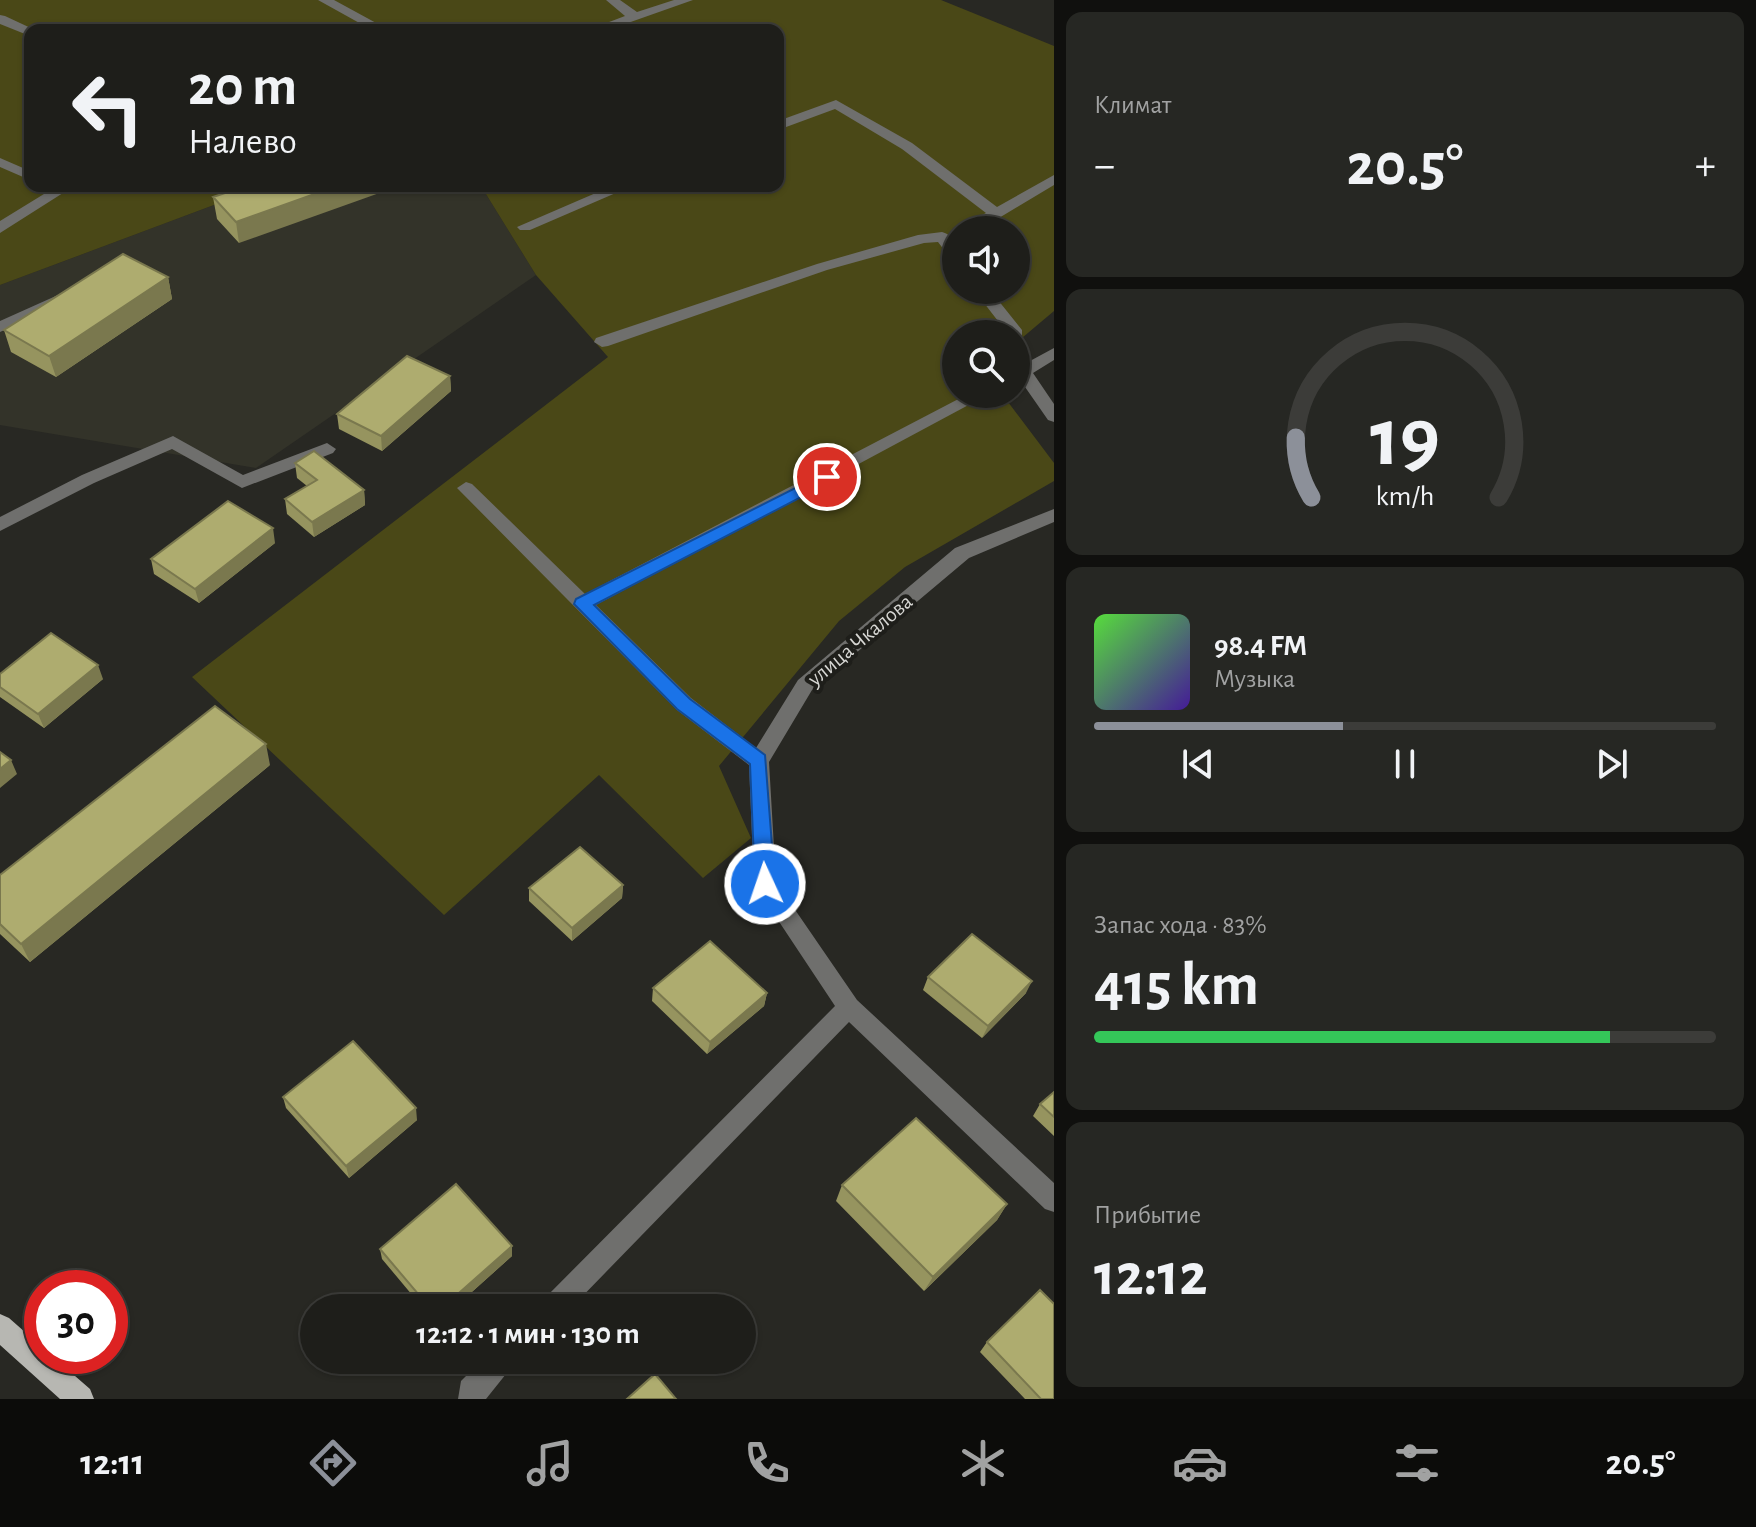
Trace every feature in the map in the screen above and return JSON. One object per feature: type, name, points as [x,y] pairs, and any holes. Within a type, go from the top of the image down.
[{"type":"main road","points":[[0,1327],[80,1399]]},
{"type":"street","points":[[324,0],[370,24]]},
{"type":"street","points":[[612,0],[635,17]]},
{"type":"street","points":[[613,24],[687,0]]},
{"type":"street","points":[[0,19],[24,29]]},
{"type":"street","points":[[784,124],[836,104],[907,146],[997,214]]},
{"type":"street","points":[[0,162],[24,173]]},
{"type":"street","points":[[993,216],[1054,179]]},
{"type":"street","points":[[0,228],[51,192]]},
{"type":"street","points":[[525,227],[610,192]]},
{"type":"street","points":[[602,342],[822,267],[923,238],[942,236]]},
{"type":"street","points":[[0,327],[68,295]]},
{"type":"street","points":[[1030,354],[1054,353]]},
{"type":"street","points":[[1030,368],[1054,416]]},
{"type":"street","points":[[582,604],[954,408]]},
{"type":"street","points":[[0,525],[88,479],[173,442],[242,482],[327,449]]},
{"type":"street","points":[[466,488],[684,704],[759,761],[765,884],[849,1007],[1054,1200]]},
{"type":"street","name":"улица Чкалова","points":[[759,761],[805,685],[950,563],[962,553],[1054,515]]},
{"type":"street","points":[[567,1294],[849,1007]]},
{"type":"street","points":[[472,1399],[471,1391],[487,1374]]},
{"type":"shaded area","points":[[0,0],[941,0],[1054,46],[1054,311],[1030,331],[1030,320],[942,320],[942,408],[1013,408],[1054,463],[1054,481],[905,567],[839,621],[719,766],[751,838],[703,878],[599,775],[444,915],[192,677],[608,357],[536,275],[485,192],[784,192],[784,24],[24,24],[24,192],[249,192],[0,285]]},
{"type":"shaded area","points":[[249,192],[485,192],[536,275],[256,468],[0,425],[0,285]]},
{"type":"building","points":[[228,192],[320,192],[236,222],[213,197]]},
{"type":"building","points":[[123,254],[168,277],[49,356],[4,330]]},
{"type":"building","points":[[407,356],[450,376],[381,436],[337,414]]},
{"type":"building","points":[[314,451],[364,490],[312,522],[285,499],[317,480],[295,463]]},
{"type":"building","points":[[228,501],[273,528],[195,589],[151,559]]},
{"type":"building","points":[[51,633],[98,665],[38,714],[0,687],[0,674]]},
{"type":"building","points":[[215,706],[266,744],[21,944],[0,924],[0,875]]},
{"type":"building","points":[[0,752],[11,760],[0,769]]},
{"type":"building","points":[[580,847],[623,885],[572,928],[529,888]]},
{"type":"building","points":[[972,934],[1032,981],[988,1026],[928,977]]},
{"type":"building","points":[[710,941],[767,993],[710,1042],[653,988]]},
{"type":"building","points":[[353,1041],[416,1108],[346,1166],[283,1097]]},
{"type":"building","points":[[1054,1092],[1054,1117],[1040,1104]]},
{"type":"building","points":[[916,1118],[1007,1204],[933,1277],[842,1185]]},
{"type":"building","points":[[456,1184],[512,1246],[458,1294],[418,1294],[380,1249]]},
{"type":"building","points":[[1040,1290],[1054,1304],[1054,1399],[1041,1399],[987,1342]]},
{"type":"building","points":[[655,1374],[676,1399],[627,1399]]},
{"type":"route","points":[[765,884],[759,761],[684,704],[582,604],[827,477]]}]
